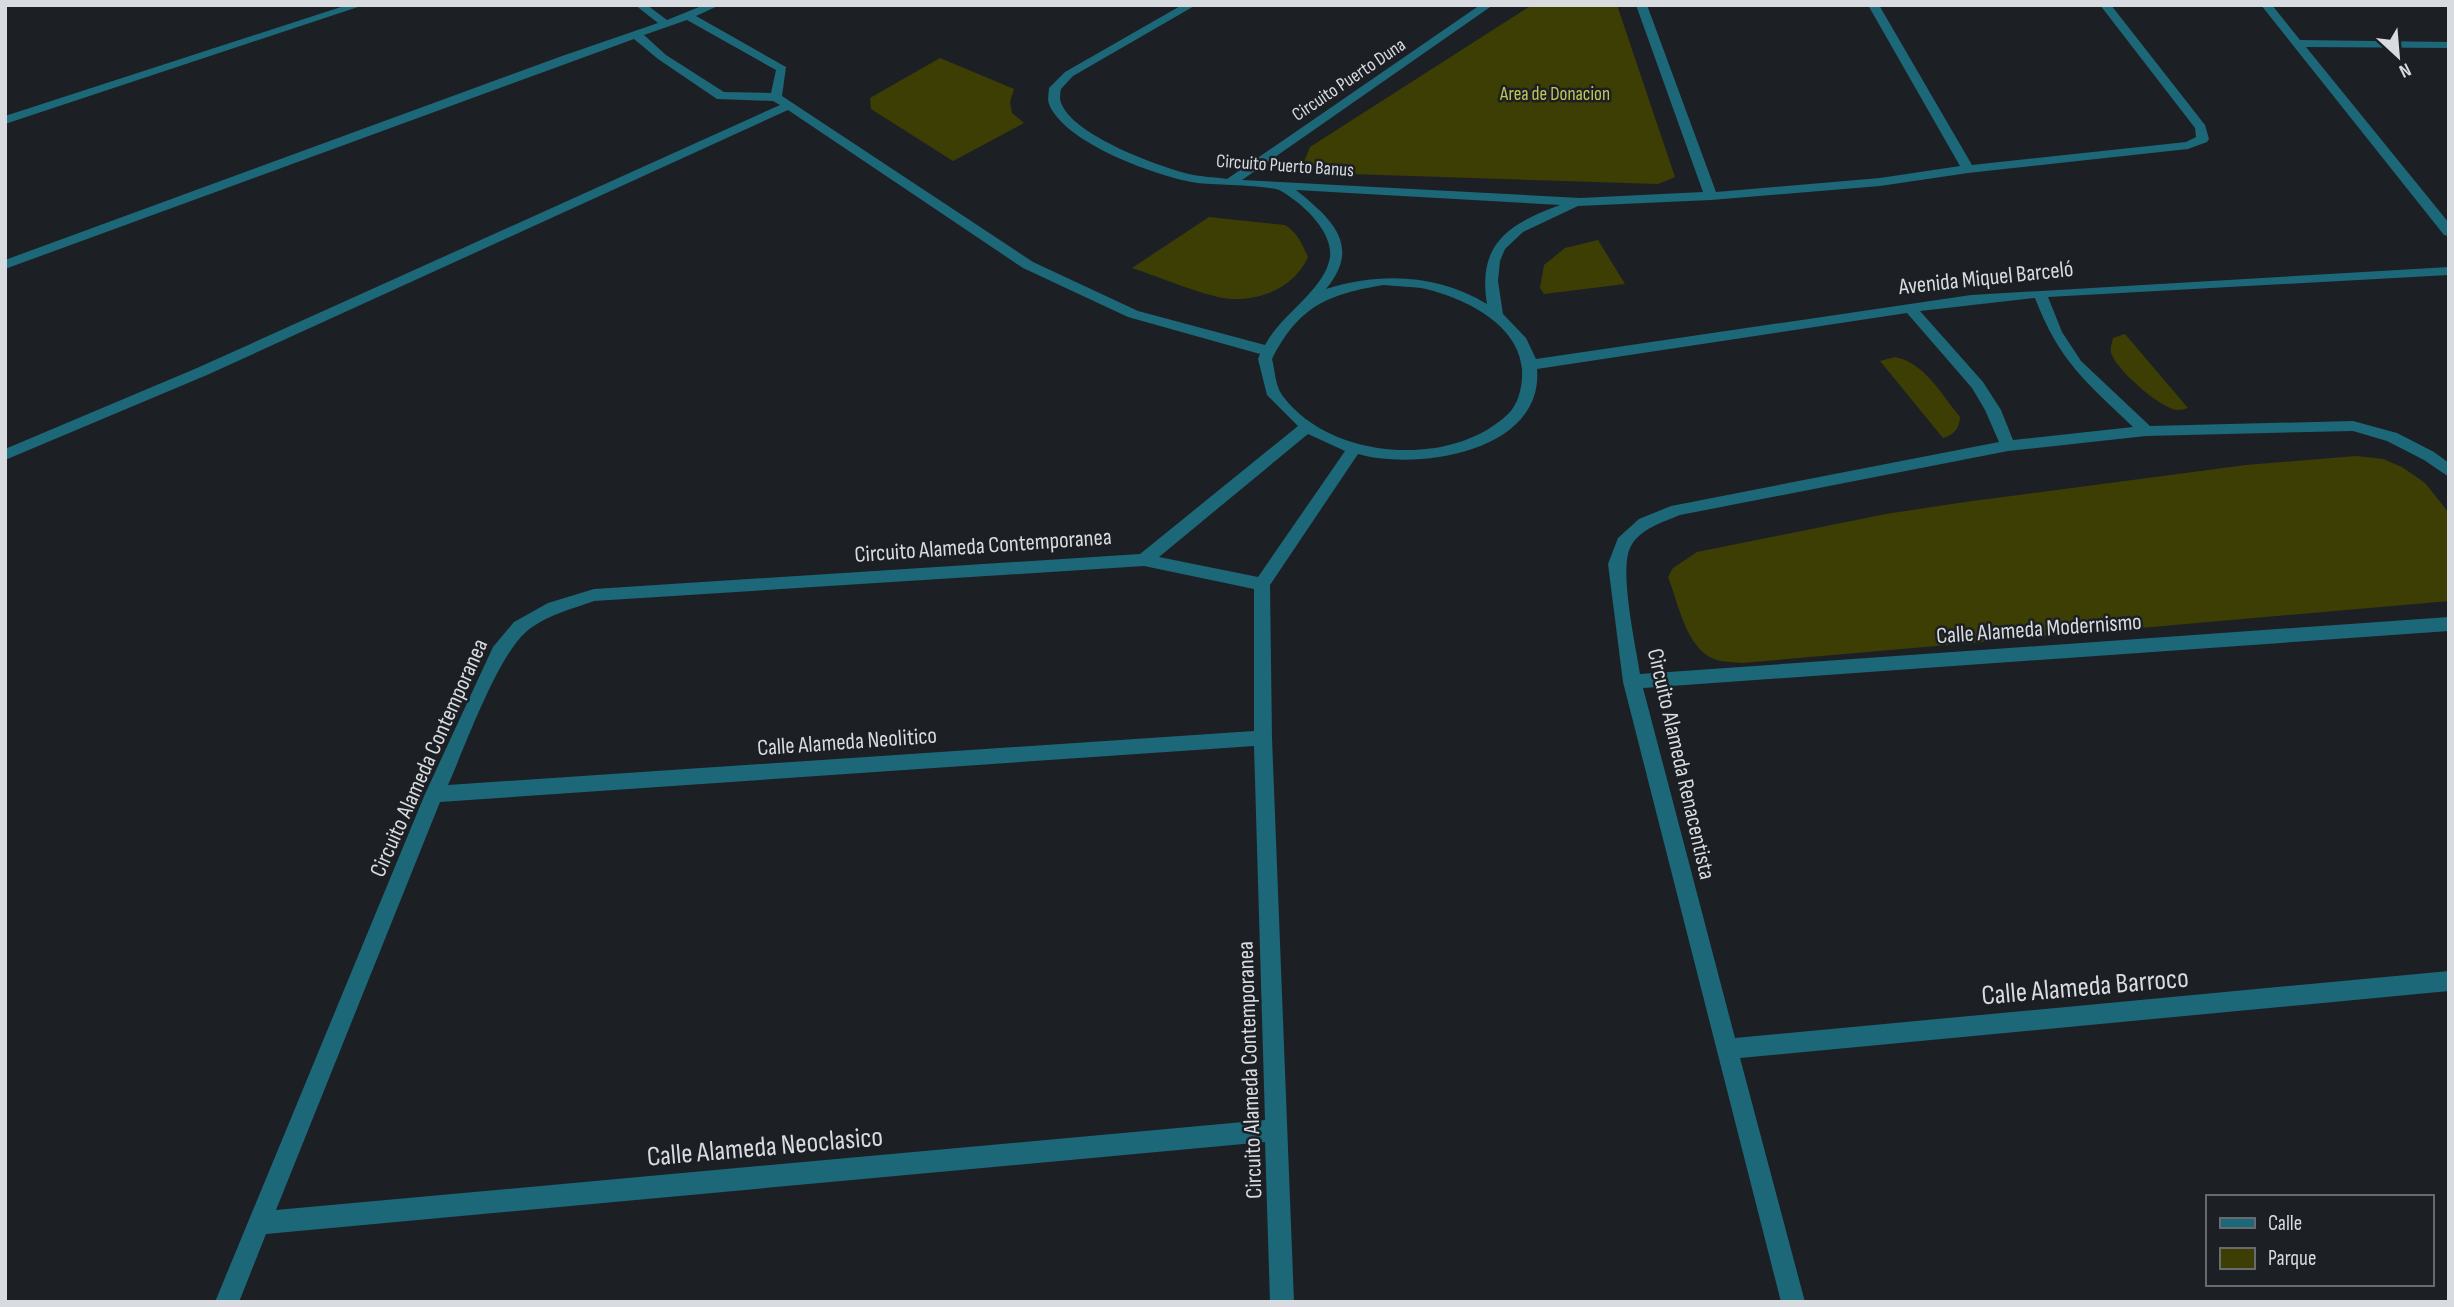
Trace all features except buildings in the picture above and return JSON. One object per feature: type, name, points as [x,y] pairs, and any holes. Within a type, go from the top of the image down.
[{"type":"street","points":[[5,120],[359,5]]},
{"type":"street","points":[[640,5],[666,24]]},
{"type":"street","points":[[5,265],[715,5]]},
{"type":"street","name":"Circuito Puerto Banus","points":[[1191,5],[1069,74],[1055,88],[1054,102],[1065,120],[1085,134],[1155,167],[1186,177],[1229,183],[1580,201],[1711,196],[1880,182],[1968,169],[2188,145],[2203,139],[2201,128],[2105,5]]},
{"type":"street","name":"Circuito Puerto Duna","points":[[1229,183],[1488,5]]},
{"type":"street","points":[[1641,5],[1711,196]]},
{"type":"street","points":[[1873,5],[1968,169]]},
{"type":"street","points":[[2266,5],[2449,232]]},
{"type":"street","points":[[688,16],[782,69],[782,102]]},
{"type":"street","points":[[637,35],[662,57],[721,96],[782,102],[1028,265],[1133,314],[1268,351]]},
{"type":"street","points":[[2297,43],[2449,45]]},
{"type":"street","points":[[5,455],[144,399],[782,102]]},
{"type":"street","points":[[1283,186],[1318,216],[1332,232],[1338,248],[1334,269],[1290,320],[1265,359],[1274,395],[1306,427],[1354,449],[1402,456],[1451,451],[1488,437],[1514,417],[1528,392],[1531,365],[1520,339],[1496,314],[1463,296],[1425,285],[1384,281],[1345,286],[1310,299]]},
{"type":"street","points":[[1496,314],[1491,275],[1496,252],[1510,234],[1535,219],[1580,201]]},
{"type":"street","name":"Avenida Miquel Barceló","points":[[1531,365],[1909,307],[2039,293],[2449,271]]},
{"type":"street","points":[[2039,293],[2055,332],[2076,363],[2146,431]]},
{"type":"street","points":[[1909,307],[1978,385],[1993,410],[2008,446]]},
{"type":"street","name":"Circuito Alameda Renacentista","points":[[1793,1302],[1632,682],[1616,564],[1624,542],[1645,523],[1677,510],[2008,446],[2146,431],[2353,426],[2392,437],[2428,456],[2449,472]]},
{"type":"street","name":"Circuito Alameda Contemporanea","points":[[1144,560],[1306,427]]},
{"type":"street","points":[[1262,584],[1354,449]]},
{"type":"street","name":"Circuito Alameda Contemporanea","points":[[227,1302],[434,794],[499,652],[520,627],[554,608],[594,595],[1144,560],[1262,584],[1263,738],[1282,1302]]},
{"type":"street","name":"Calle Alameda Modernismo","points":[[1632,682],[2449,624]]},
{"type":"street","name":"Calle Alameda Neolitico","points":[[434,794],[1263,738]]},
{"type":"street","name":"Calle Alameda Barroco","points":[[1726,1049],[2449,981]]},
{"type":"street","name":"Calle Alameda Neoclasico","points":[[259,1223],[1276,1130]]},
{"type":"green space","name":"Area de Donacion","points":[[1532,5],[1617,5],[1675,177],[1658,184],[1320,173],[1304,162],[1310,147]]},
{"type":"green space","points":[[940,58],[1014,89],[1010,102],[1012,113],[1024,123],[953,161],[871,109],[870,98]]},
{"type":"green space","points":[[1209,217],[1285,225],[1297,235],[1308,257],[1287,283],[1267,294],[1244,299],[1210,295],[1132,268]]},
{"type":"green space","points":[[1598,240],[1625,284],[1544,294],[1540,288],[1544,265],[1565,248]]},
{"type":"green space","points":[[2125,334],[2188,408],[2177,410],[2161,403],[2140,388],[2122,370],[2111,349],[2113,338]]},
{"type":"green space","points":[[1895,357],[1915,366],[1939,389],[1960,417],[1953,433],[1943,438],[1880,361]]},
{"type":"green space","points":[[2357,456],[2383,459],[2402,467],[2425,483],[2449,513],[2449,601],[1742,663],[1714,659],[1696,645],[1684,623],[1668,577],[1673,568],[1697,552],[1886,514],[2246,465]]}]
